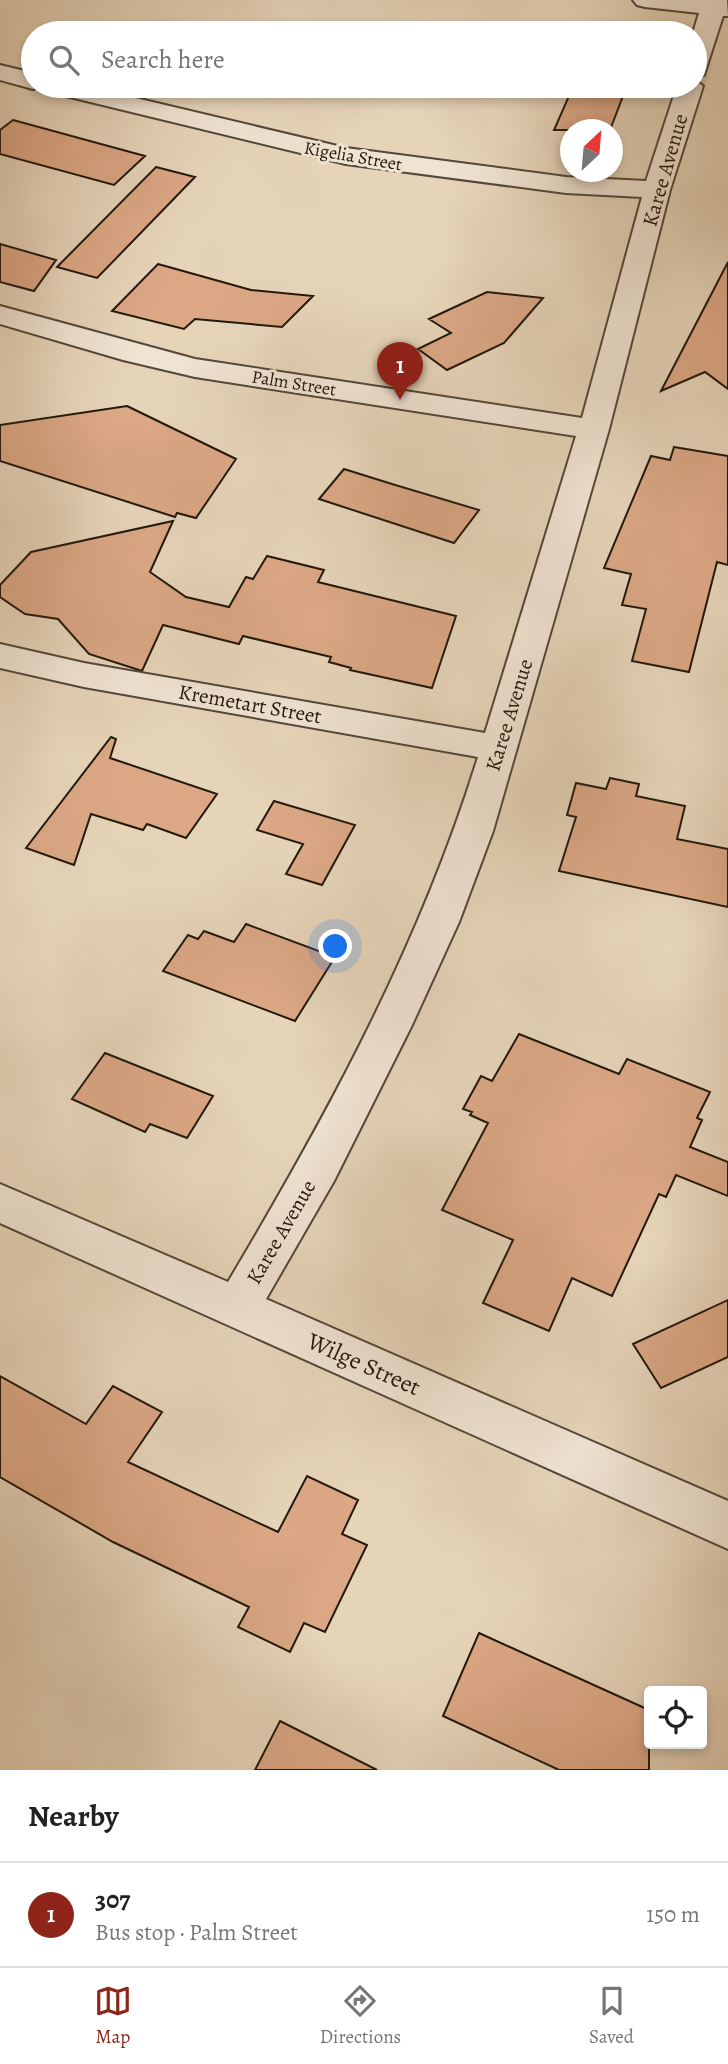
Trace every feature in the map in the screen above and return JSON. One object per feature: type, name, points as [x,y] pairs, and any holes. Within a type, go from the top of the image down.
[{"type":"street","points":[[645,0],[719,5],[707,38]]},
{"type":"street","points":[[0,72],[21,77]]},
{"type":"street","name":"Kigelia Street","points":[[104,98],[346,156],[566,185],[657,190]]},
{"type":"street","name":"Karee Avenue","points":[[237,1308],[319,1168],[392,1025],[439,922],[474,831],[593,429],[657,190],[686,98]]},
{"type":"street","name":"Palm Street","points":[[0,315],[133,354],[195,368],[593,429]]},
{"type":"street","name":"Kremetart Street","points":[[0,656],[84,675],[500,748]]},
{"type":"street","name":"Wilge Street","points":[[0,1203],[728,1525]]},
{"type":"building","points":[[568,98],[622,98],[614,119],[560,119],[560,130],[554,130]]},
{"type":"building","points":[[13,120],[145,156],[114,185],[0,154],[0,130]]},
{"type":"building","points":[[156,167],[195,177],[97,278],[57,267]]},
{"type":"building","points":[[0,244],[56,260],[34,291],[0,282]]},
{"type":"building","points":[[728,262],[728,389],[705,372],[661,391]]},
{"type":"building","points":[[158,264],[251,290],[313,296],[282,327],[195,319],[184,329],[112,311]]},
{"type":"building","points":[[487,292],[543,298],[504,343],[447,370],[418,349],[451,333],[429,319]]},
{"type":"building","points":[[127,406],[236,459],[196,518],[177,513],[175,517],[0,461],[0,425]]},
{"type":"building","points":[[674,447],[728,456],[728,565],[717,562],[689,672],[632,661],[646,609],[622,605],[631,574],[604,568],[651,456],[670,460]]},
{"type":"building","points":[[344,469],[479,510],[454,543],[319,499]]},
{"type":"building","points":[[173,521],[150,572],[186,597],[229,607],[246,577],[253,579],[267,556],[324,570],[318,582],[456,616],[432,688],[350,670],[351,668],[329,662],[331,657],[243,636],[239,644],[163,625],[142,671],[89,654],[58,619],[25,614],[0,597],[0,585],[31,552]]},
{"type":"building","points":[[111,737],[116,739],[110,758],[217,794],[186,838],[147,824],[143,830],[91,814],[74,865],[26,848]]},
{"type":"building","points":[[610,778],[639,784],[636,796],[685,806],[677,839],[728,849],[728,907],[559,871],[576,817],[567,815],[576,783],[606,789]]},
{"type":"building","points":[[274,801],[355,825],[322,885],[286,874],[303,844],[257,830]]},
{"type":"building","points":[[246,924],[335,957],[295,1021],[163,971],[188,935],[198,939],[204,931],[234,942]]},
{"type":"building","points":[[519,1034],[619,1074],[627,1059],[710,1092],[697,1118],[702,1120],[690,1147],[728,1162],[728,1196],[676,1175],[666,1197],[659,1194],[612,1296],[572,1278],[549,1331],[483,1303],[513,1240],[442,1210],[488,1123],[463,1109],[481,1076],[492,1081]]},
{"type":"building","points":[[105,1053],[213,1096],[187,1138],[150,1124],[145,1132],[72,1099]]},
{"type":"building","points":[[728,1300],[728,1357],[661,1388],[633,1344]]},
{"type":"building","points":[[0,1376],[86,1424],[113,1386],[162,1412],[128,1462],[278,1532],[307,1476],[358,1500],[342,1534],[367,1545],[325,1632],[304,1623],[290,1652],[238,1627],[249,1607],[113,1542],[0,1477]]},
{"type":"building","points":[[479,1633],[644,1708],[644,1749],[649,1749],[649,1770],[559,1770],[443,1716]]},
{"type":"building","points":[[280,1721],[377,1770],[255,1770]]},
{"type":"place","name":"307","points":[[400,400]]}]
